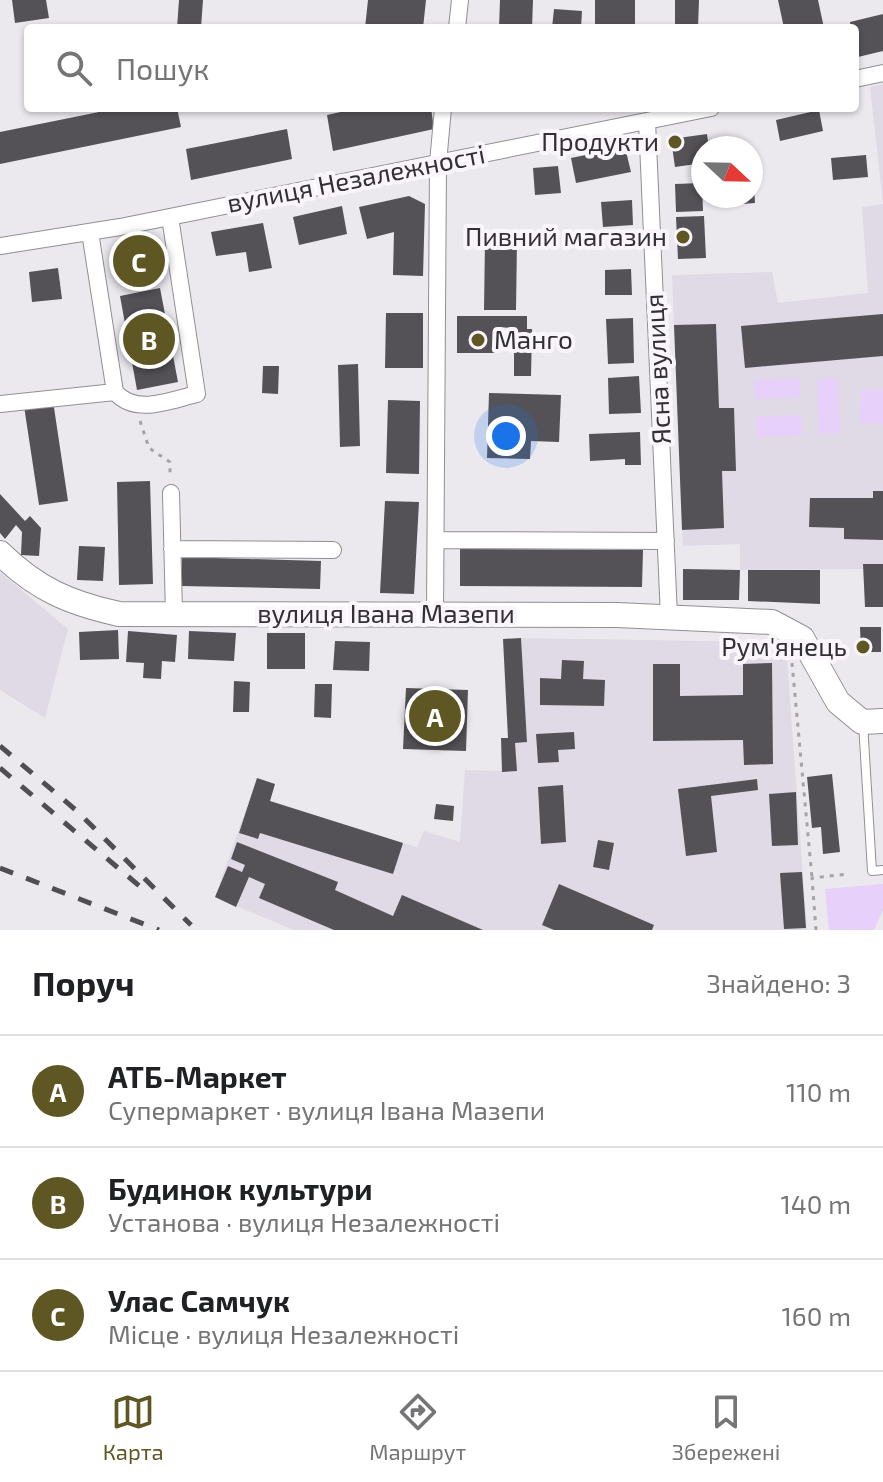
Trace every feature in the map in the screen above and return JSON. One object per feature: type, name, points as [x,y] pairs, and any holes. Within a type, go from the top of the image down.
[{"type":"main road","name":"вулиця Івана Мазепи","points":[[0,553],[19,572],[72,603],[119,614],[439,613],[772,622],[802,638],[838,702],[873,722]]},
{"type":"street","points":[[449,24],[452,0]]},
{"type":"street","points":[[457,24],[460,0]]},
{"type":"street","points":[[859,78],[883,73]]},
{"type":"street","points":[[439,613],[443,112]]},
{"type":"street","points":[[439,613],[443,540],[442,162],[449,112]]},
{"type":"street","name":"вулиця Незалежності","points":[[0,246],[170,217],[691,112]]},
{"type":"street","name":"Ясна вулиця","points":[[647,121],[669,617]]},
{"type":"street","points":[[90,232],[115,392],[124,402],[136,406],[197,394],[170,217]]},
{"type":"street","points":[[0,404],[115,392]]},
{"type":"street","points":[[171,493],[174,614]]},
{"type":"street","points":[[443,540],[666,541]]},
{"type":"street","points":[[172,549],[333,550]]},
{"type":"lane","points":[[873,722],[872,871],[883,870]]},
{"type":"path","points":[[136,406],[149,448],[170,462],[171,493]]},
{"type":"path","points":[[791,657],[816,930]]},
{"type":"path","points":[[812,878],[848,874]]},
{"type":"shaded area","points":[[883,84],[883,203],[870,87]]},
{"type":"shaded area","points":[[883,204],[883,569],[740,570],[740,544],[683,546],[672,275],[772,272],[778,303],[868,293],[862,207]]},
{"type":"shaded area","points":[[799,378],[800,397],[755,399],[754,380]]},
{"type":"shaded area","points":[[838,378],[840,433],[819,434],[817,379]]},
{"type":"shaded area","points":[[861,390],[883,390],[883,424],[860,423]]},
{"type":"shaded area","points":[[801,415],[802,435],[757,437],[756,417]]},
{"type":"shaded area","points":[[0,572],[68,629],[45,718],[0,690]]},
{"type":"shaded area","points":[[521,638],[760,642],[787,661],[807,930],[294,930],[215,897],[257,778],[275,784],[270,801],[403,843],[417,847],[424,831],[460,842],[465,770],[516,771],[515,743],[527,742]]},
{"type":"shaded area","points":[[883,884],[883,910],[874,930],[829,930],[825,889]]},
{"type":"building","points":[[12,0],[46,0],[49,18],[15,23]]},
{"type":"building","points":[[179,0],[203,0],[201,24],[177,24]]},
{"type":"building","points":[[368,0],[426,0],[423,24],[365,24]]},
{"type":"building","points":[[500,0],[533,0],[532,24],[499,24]]},
{"type":"building","points":[[595,0],[635,0],[635,24],[595,24]]},
{"type":"building","points":[[675,0],[699,0],[698,24],[675,24]]},
{"type":"building","points":[[778,0],[818,0],[823,24],[783,24]]},
{"type":"building","points":[[554,9],[582,11],[581,24],[552,24]]},
{"type":"building","points":[[883,14],[883,51],[859,57],[859,24],[850,22]]},
{"type":"building","points":[[99,112],[178,112],[181,127],[0,164],[0,132]]},
{"type":"building","points":[[341,112],[432,112],[434,129],[333,151],[327,115]]},
{"type":"building","points":[[819,112],[823,131],[780,141],[776,120]]},
{"type":"building","points":[[287,129],[292,159],[191,180],[186,149]]},
{"type":"building","points":[[691,136],[691,165],[675,167],[671,139]]},
{"type":"building","points":[[625,147],[631,172],[576,183],[571,158]]},
{"type":"building","points":[[866,155],[868,177],[833,180],[831,158]]},
{"type":"building","points":[[558,166],[561,193],[535,195],[533,168]]},
{"type":"building","points":[[691,183],[691,208],[703,208],[703,211],[676,212],[675,184]]},
{"type":"building","points":[[409,196],[425,204],[423,276],[393,275],[394,232],[367,239],[359,207]]},
{"type":"building","points":[[632,200],[633,225],[603,227],[601,202]]},
{"type":"building","points":[[342,206],[347,234],[299,245],[293,217]]},
{"type":"building","points":[[704,216],[706,258],[678,259],[676,217]]},
{"type":"building","points":[[263,223],[272,268],[249,272],[246,252],[216,256],[211,232]]},
{"type":"building","points":[[485,240],[517,240],[516,310],[484,310]]},
{"type":"building","points":[[58,268],[62,299],[32,302],[29,272]]},
{"type":"building","points":[[631,269],[632,295],[605,295],[605,270]]},
{"type":"building","points":[[160,288],[178,382],[137,390],[120,296]]},
{"type":"building","points":[[386,313],[423,313],[423,368],[385,368]]},
{"type":"building","points":[[883,314],[883,356],[745,368],[741,326]]},
{"type":"building","name":"Манго","points":[[457,316],[527,316],[527,329],[532,329],[531,376],[514,376],[514,331],[511,328],[499,327],[499,353],[457,353]]},
{"type":"building","points":[[633,318],[634,363],[608,364],[606,319]]},
{"type":"building","points":[[716,324],[719,408],[734,408],[736,471],[722,471],[724,528],[682,530],[674,325]]},
{"type":"building","points":[[358,364],[360,446],[340,447],[338,365]]},
{"type":"building","points":[[263,366],[279,366],[278,394],[262,393]]},
{"type":"building","points":[[639,376],[641,413],[609,414],[608,378]]},
{"type":"building","points":[[489,393],[561,395],[559,442],[531,441],[530,459],[487,458]]},
{"type":"building","points":[[388,400],[420,401],[419,474],[386,473]]},
{"type":"building","points":[[53,401],[68,501],[39,505],[24,406]]},
{"type":"building","points":[[640,432],[641,465],[625,465],[625,459],[590,461],[589,434]]},
{"type":"building","points":[[150,481],[153,584],[119,585],[117,482]]},
{"type":"building","points":[[873,491],[883,491],[883,540],[844,539],[844,528],[809,527],[810,498],[873,498]]},
{"type":"building","points":[[0,494],[25,521],[30,516],[41,528],[39,556],[21,555],[22,532],[16,525],[5,539],[0,533]]},
{"type":"building","points":[[385,501],[419,502],[414,594],[380,593]]},
{"type":"building","points":[[79,546],[105,547],[103,581],[77,580]]},
{"type":"building","points":[[460,549],[643,550],[642,587],[460,586]]},
{"type":"building","points":[[182,557],[321,561],[320,589],[181,586]]},
{"type":"building","points":[[863,564],[883,564],[883,607],[865,607]]},
{"type":"building","points":[[683,569],[740,570],[739,600],[683,600]]},
{"type":"building","points":[[748,570],[820,570],[820,604],[748,601]]},
{"type":"building","points":[[860,627],[881,627],[881,652],[861,652]]},
{"type":"building","points":[[118,630],[119,659],[80,660],[79,632]]},
{"type":"building","points":[[128,631],[177,635],[175,662],[162,661],[161,679],[143,678],[144,663],[126,662]]},
{"type":"building","points":[[189,631],[236,633],[234,661],[188,659]]},
{"type":"building","points":[[267,633],[305,633],[305,669],[267,669]]},
{"type":"building","points":[[521,638],[527,742],[515,743],[517,771],[502,772],[501,738],[508,738],[503,639]]},
{"type":"building","points":[[335,641],[370,642],[369,671],[333,670]]},
{"type":"building","points":[[562,660],[584,661],[583,679],[605,680],[604,706],[540,705],[540,678],[561,679]]},
{"type":"building","points":[[772,663],[773,764],[744,765],[743,740],[653,741],[653,664],[680,664],[680,696],[743,695],[743,664]]},
{"type":"building","points":[[234,681],[250,682],[249,712],[233,712]]},
{"type":"building","points":[[315,684],[332,684],[331,718],[314,717]]},
{"type":"building","points":[[406,688],[468,690],[466,751],[403,749]]},
{"type":"building","points":[[574,732],[575,749],[558,750],[559,762],[538,763],[536,734]]},
{"type":"building","points":[[832,774],[840,852],[823,854],[821,827],[812,828],[807,777]]},
{"type":"building","points":[[257,778],[275,784],[270,801],[403,843],[393,874],[260,833],[258,839],[239,833]]},
{"type":"building","points":[[757,779],[758,790],[711,796],[717,852],[686,856],[678,789]]},
{"type":"building","points":[[563,785],[566,842],[541,844],[538,787]]},
{"type":"building","points":[[796,792],[798,845],[772,846],[769,794]]},
{"type":"building","points":[[436,804],[454,806],[453,821],[434,819]]},
{"type":"building","points":[[598,840],[614,843],[609,870],[593,867]]},
{"type":"building","points":[[237,842],[338,882],[335,890],[393,916],[402,895],[483,930],[334,930],[259,898],[265,884],[249,877],[236,907],[215,897],[228,866],[242,872],[245,865],[231,859]]},
{"type":"building","points":[[802,872],[806,928],[784,929],[780,873]]},
{"type":"building","points":[[559,884],[654,925],[652,930],[554,930],[542,925]]},
{"type":"railway","points":[[0,746],[77,811],[191,925]]},
{"type":"railway","points":[[0,768],[143,889]]},
{"type":"railway","points":[[0,868],[159,930]]},
{"type":"place","name":"Продукти","points":[[675,142]]},
{"type":"place","name":"Пивний магазин","points":[[683,237]]},
{"type":"place","name":"Улас Самчук","points":[[139,261]]},
{"type":"place","name":"Будинок культури","points":[[149,339]]},
{"type":"place","name":"Манго","points":[[478,340]]},
{"type":"place","name":"Рум'янець","points":[[863,647]]},
{"type":"place","name":"АТБ-Маркет","points":[[435,716]]}]
